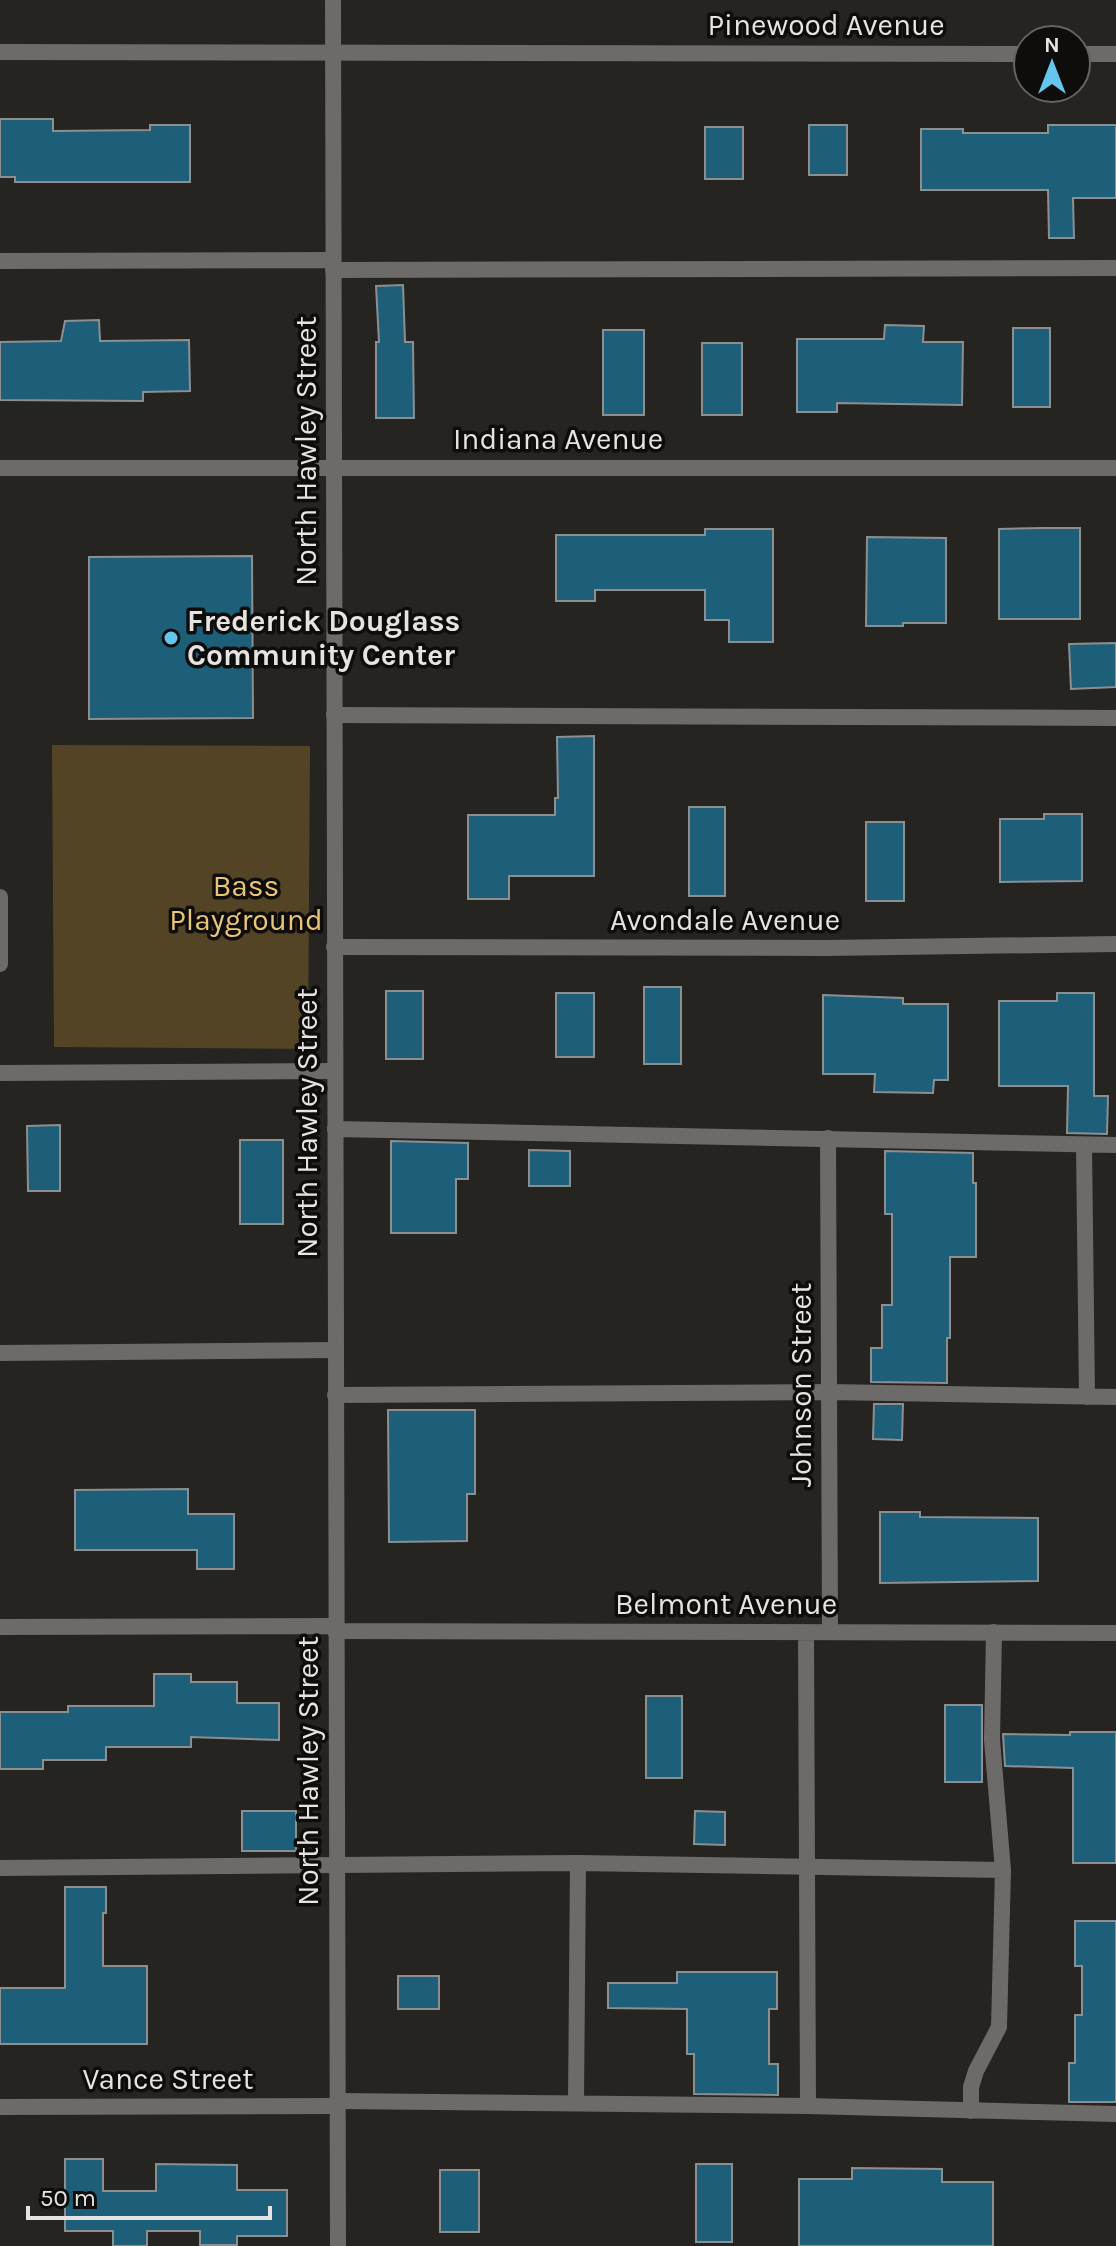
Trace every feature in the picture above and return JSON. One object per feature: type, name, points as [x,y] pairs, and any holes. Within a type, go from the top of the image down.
[{"type":"street","name":"North Hawley Street","points":[[333,0],[338,2246]]},
{"type":"street","name":"Pinewood Avenue","points":[[0,52],[1012,54]]},
{"type":"street","points":[[1092,54],[1116,54]]},
{"type":"street","points":[[0,261],[1116,268]]},
{"type":"street","name":"Indiana Avenue","points":[[0,468],[1116,468]]},
{"type":"street","points":[[334,715],[1116,718]]},
{"type":"street","points":[[0,897],[0,964]]},
{"type":"street","name":"Avondale Avenue","points":[[334,947],[826,948],[1116,944]]},
{"type":"street","points":[[0,1073],[335,1071]]},
{"type":"street","points":[[335,1129],[1116,1145]]},
{"type":"street","name":"Johnson Street","points":[[828,1138],[830,1632]]},
{"type":"street","points":[[1084,1145],[1087,1397]]},
{"type":"street","points":[[0,1353],[335,1350]]},
{"type":"street","points":[[335,1395],[829,1392],[1116,1397]]},
{"type":"street","name":"Belmont Avenue","points":[[0,1627],[1116,1633]]},
{"type":"street","points":[[806,1632],[808,2106]]},
{"type":"street","points":[[971,2111],[971,2087],[976,2071],[999,2027],[1003,1870],[992,1740],[994,1632]]},
{"type":"street","points":[[576,2103],[578,1863]]},
{"type":"street","points":[[0,1868],[578,1863],[1003,1870]]},
{"type":"street","name":"Vance Street","points":[[0,2107],[576,2103],[1116,2114]]},
{"type":"green space","name":"Bass Playground","points":[[52,745],[310,746],[308,1049],[54,1047]]},
{"type":"building","points":[[0,119],[53,119],[53,131],[150,130],[150,125],[190,125],[190,182],[15,182],[15,177],[0,177]]},
{"type":"building","points":[[809,125],[847,125],[847,175],[809,175]]},
{"type":"building","points":[[1048,125],[1116,125],[1116,198],[1073,198],[1074,238],[1049,238],[1048,190],[921,190],[921,129],[963,129],[963,133],[1048,133]]},
{"type":"building","points":[[705,127],[743,127],[743,179],[705,179]]},
{"type":"building","points":[[403,285],[405,342],[413,342],[414,418],[376,418],[376,342],[379,342],[376,286]]},
{"type":"building","points":[[99,320],[100,341],[189,340],[190,391],[143,392],[143,401],[0,400],[0,342],[61,341],[65,321]]},
{"type":"building","points":[[885,325],[924,326],[923,342],[963,342],[962,405],[837,403],[837,412],[797,412],[797,339],[884,339]]},
{"type":"building","points":[[1013,328],[1050,328],[1050,407],[1013,407]]},
{"type":"building","points":[[603,330],[644,330],[644,415],[603,415]]},
{"type":"building","points":[[702,343],[742,343],[742,415],[702,415]]},
{"type":"building","points":[[1080,528],[1080,619],[999,619],[999,529]]},
{"type":"building","points":[[705,529],[773,529],[773,642],[729,642],[729,620],[705,620],[705,590],[595,590],[595,601],[556,601],[556,535],[705,535]]},
{"type":"building","points":[[867,537],[946,538],[946,623],[866,626]]},
{"type":"building","name":"Frederick Douglass Community Center","points":[[252,556],[253,718],[89,719],[89,557]]},
{"type":"building","points":[[1116,643],[1116,687],[1071,689],[1069,644]]},
{"type":"building","points":[[594,736],[594,876],[509,876],[509,899],[468,899],[468,815],[555,815],[555,798],[558,798],[557,737]]},
{"type":"building","points":[[689,807],[725,807],[725,896],[689,896]]},
{"type":"building","points":[[1044,814],[1082,814],[1082,881],[1000,882],[1000,819],[1044,819]]},
{"type":"building","points":[[866,822],[904,822],[904,901],[866,901]]},
{"type":"building","points":[[644,987],[681,987],[681,1064],[644,1064]]},
{"type":"building","points":[[386,991],[423,991],[423,1059],[386,1059]]},
{"type":"building","points":[[556,993],[594,993],[594,1057],[556,1057]]},
{"type":"building","points":[[1057,993],[1094,993],[1094,1096],[1108,1096],[1107,1134],[1067,1133],[1068,1086],[999,1086],[999,1001],[1057,1001]]},
{"type":"building","points":[[823,995],[903,998],[903,1004],[948,1004],[948,1080],[934,1080],[933,1093],[874,1092],[875,1074],[823,1074]]},
{"type":"building","points":[[60,1125],[60,1191],[28,1191],[27,1126]]},
{"type":"building","points":[[240,1140],[283,1140],[283,1224],[240,1224]]},
{"type":"building","points":[[391,1141],[468,1143],[468,1179],[456,1179],[456,1233],[391,1233]]},
{"type":"building","points":[[529,1150],[570,1151],[570,1186],[529,1186]]},
{"type":"building","points":[[885,1151],[973,1153],[976,1257],[950,1257],[947,1383],[871,1382],[871,1348],[882,1348],[882,1305],[892,1305],[892,1214],[885,1214]]},
{"type":"building","points":[[874,1404],[903,1404],[902,1440],[873,1439]]},
{"type":"building","points":[[388,1410],[475,1410],[475,1494],[467,1494],[467,1541],[389,1542]]},
{"type":"building","points":[[188,1489],[188,1514],[234,1514],[234,1569],[197,1569],[197,1550],[75,1550],[75,1490]]},
{"type":"building","points":[[880,1512],[920,1512],[920,1517],[1038,1518],[1038,1581],[880,1583]]},
{"type":"building","points":[[154,1674],[191,1674],[191,1682],[237,1682],[237,1703],[279,1703],[279,1740],[191,1737],[191,1747],[106,1747],[106,1760],[43,1760],[43,1769],[0,1769],[0,1712],[68,1712],[68,1706],[154,1706]]},
{"type":"building","points":[[646,1696],[682,1696],[682,1778],[646,1778]]},
{"type":"building","points":[[945,1705],[982,1705],[982,1782],[945,1782]]},
{"type":"building","points":[[1070,1732],[1116,1732],[1116,1863],[1073,1863],[1073,1768],[1005,1766],[1003,1734],[1070,1735]]},
{"type":"building","points":[[242,1811],[296,1811],[296,1851],[242,1851]]},
{"type":"building","points":[[695,1811],[725,1812],[725,1845],[694,1844]]},
{"type":"building","points":[[65,1887],[106,1887],[103,1966],[147,1966],[147,2044],[0,2044],[0,1988],[65,1988]]},
{"type":"building","points":[[1075,1921],[1116,1921],[1116,2102],[1069,2102],[1069,2063],[1075,2063],[1075,2015],[1082,2015],[1082,1966],[1075,1966]]},
{"type":"building","points":[[677,1972],[777,1972],[777,2009],[769,2009],[769,2064],[778,2064],[778,2095],[694,2094],[694,2054],[687,2054],[687,2009],[608,2008],[608,1983],[677,1983]]},
{"type":"building","points":[[398,1976],[439,1976],[439,2009],[398,2009]]},
{"type":"building","points":[[65,2159],[103,2159],[103,2191],[156,2191],[156,2164],[237,2165],[237,2190],[287,2190],[287,2236],[237,2236],[237,2245],[200,2245],[200,2231],[147,2231],[147,2246],[113,2246],[113,2231],[65,2231]]},
{"type":"building","points":[[696,2164],[732,2164],[732,2242],[696,2242]]},
{"type":"building","points":[[852,2168],[942,2169],[942,2182],[993,2182],[993,2246],[799,2246],[799,2179],[852,2179]]},
{"type":"building","points":[[440,2170],[479,2170],[479,2232],[440,2232]]},
{"type":"place","name":"Frederick Douglass Community Center","points":[[171,638]]}]
